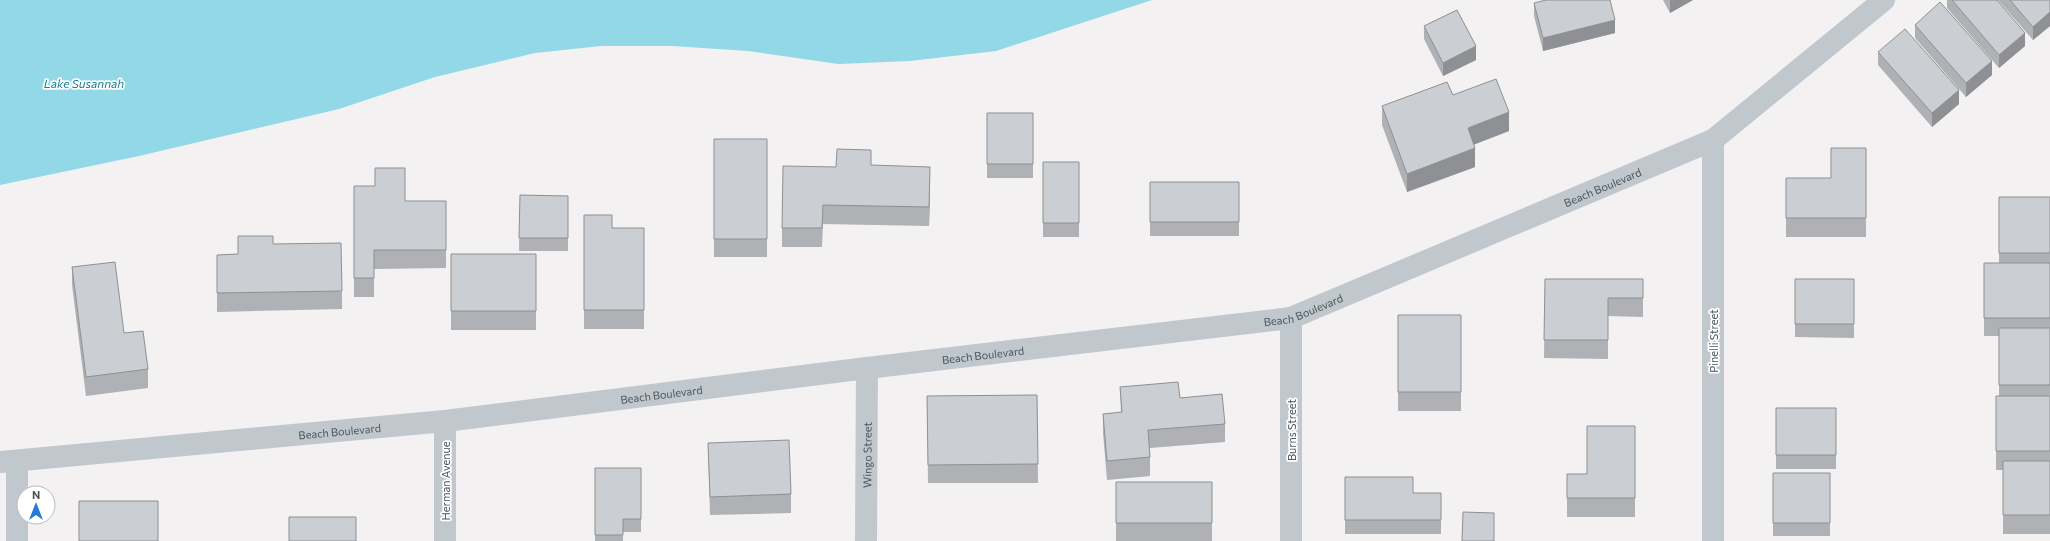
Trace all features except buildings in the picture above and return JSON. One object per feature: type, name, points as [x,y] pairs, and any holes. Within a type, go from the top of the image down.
[{"type":"street","name":"Beach Boulevard","points":[[9,462],[445,421],[867,368],[1292,318],[1713,140],[1884,0]]},
{"type":"street","name":"Pinelli Street","points":[[1712,541],[1713,140]]},
{"type":"street","name":"Burns Street","points":[[1291,541],[1292,318]]},
{"type":"street","name":"Wingo Street","points":[[866,541],[867,368]]},
{"type":"street","name":"Herman Avenue","points":[[445,421],[445,541]]},
{"type":"street","points":[[9,462],[17,541]]},
{"type":"water","name":"Lake Susannah","points":[[0,0],[1152,0],[996,51],[910,61],[838,64],[748,51],[672,46],[601,46],[535,53],[435,77],[339,109],[139,156],[0,185]]}]
